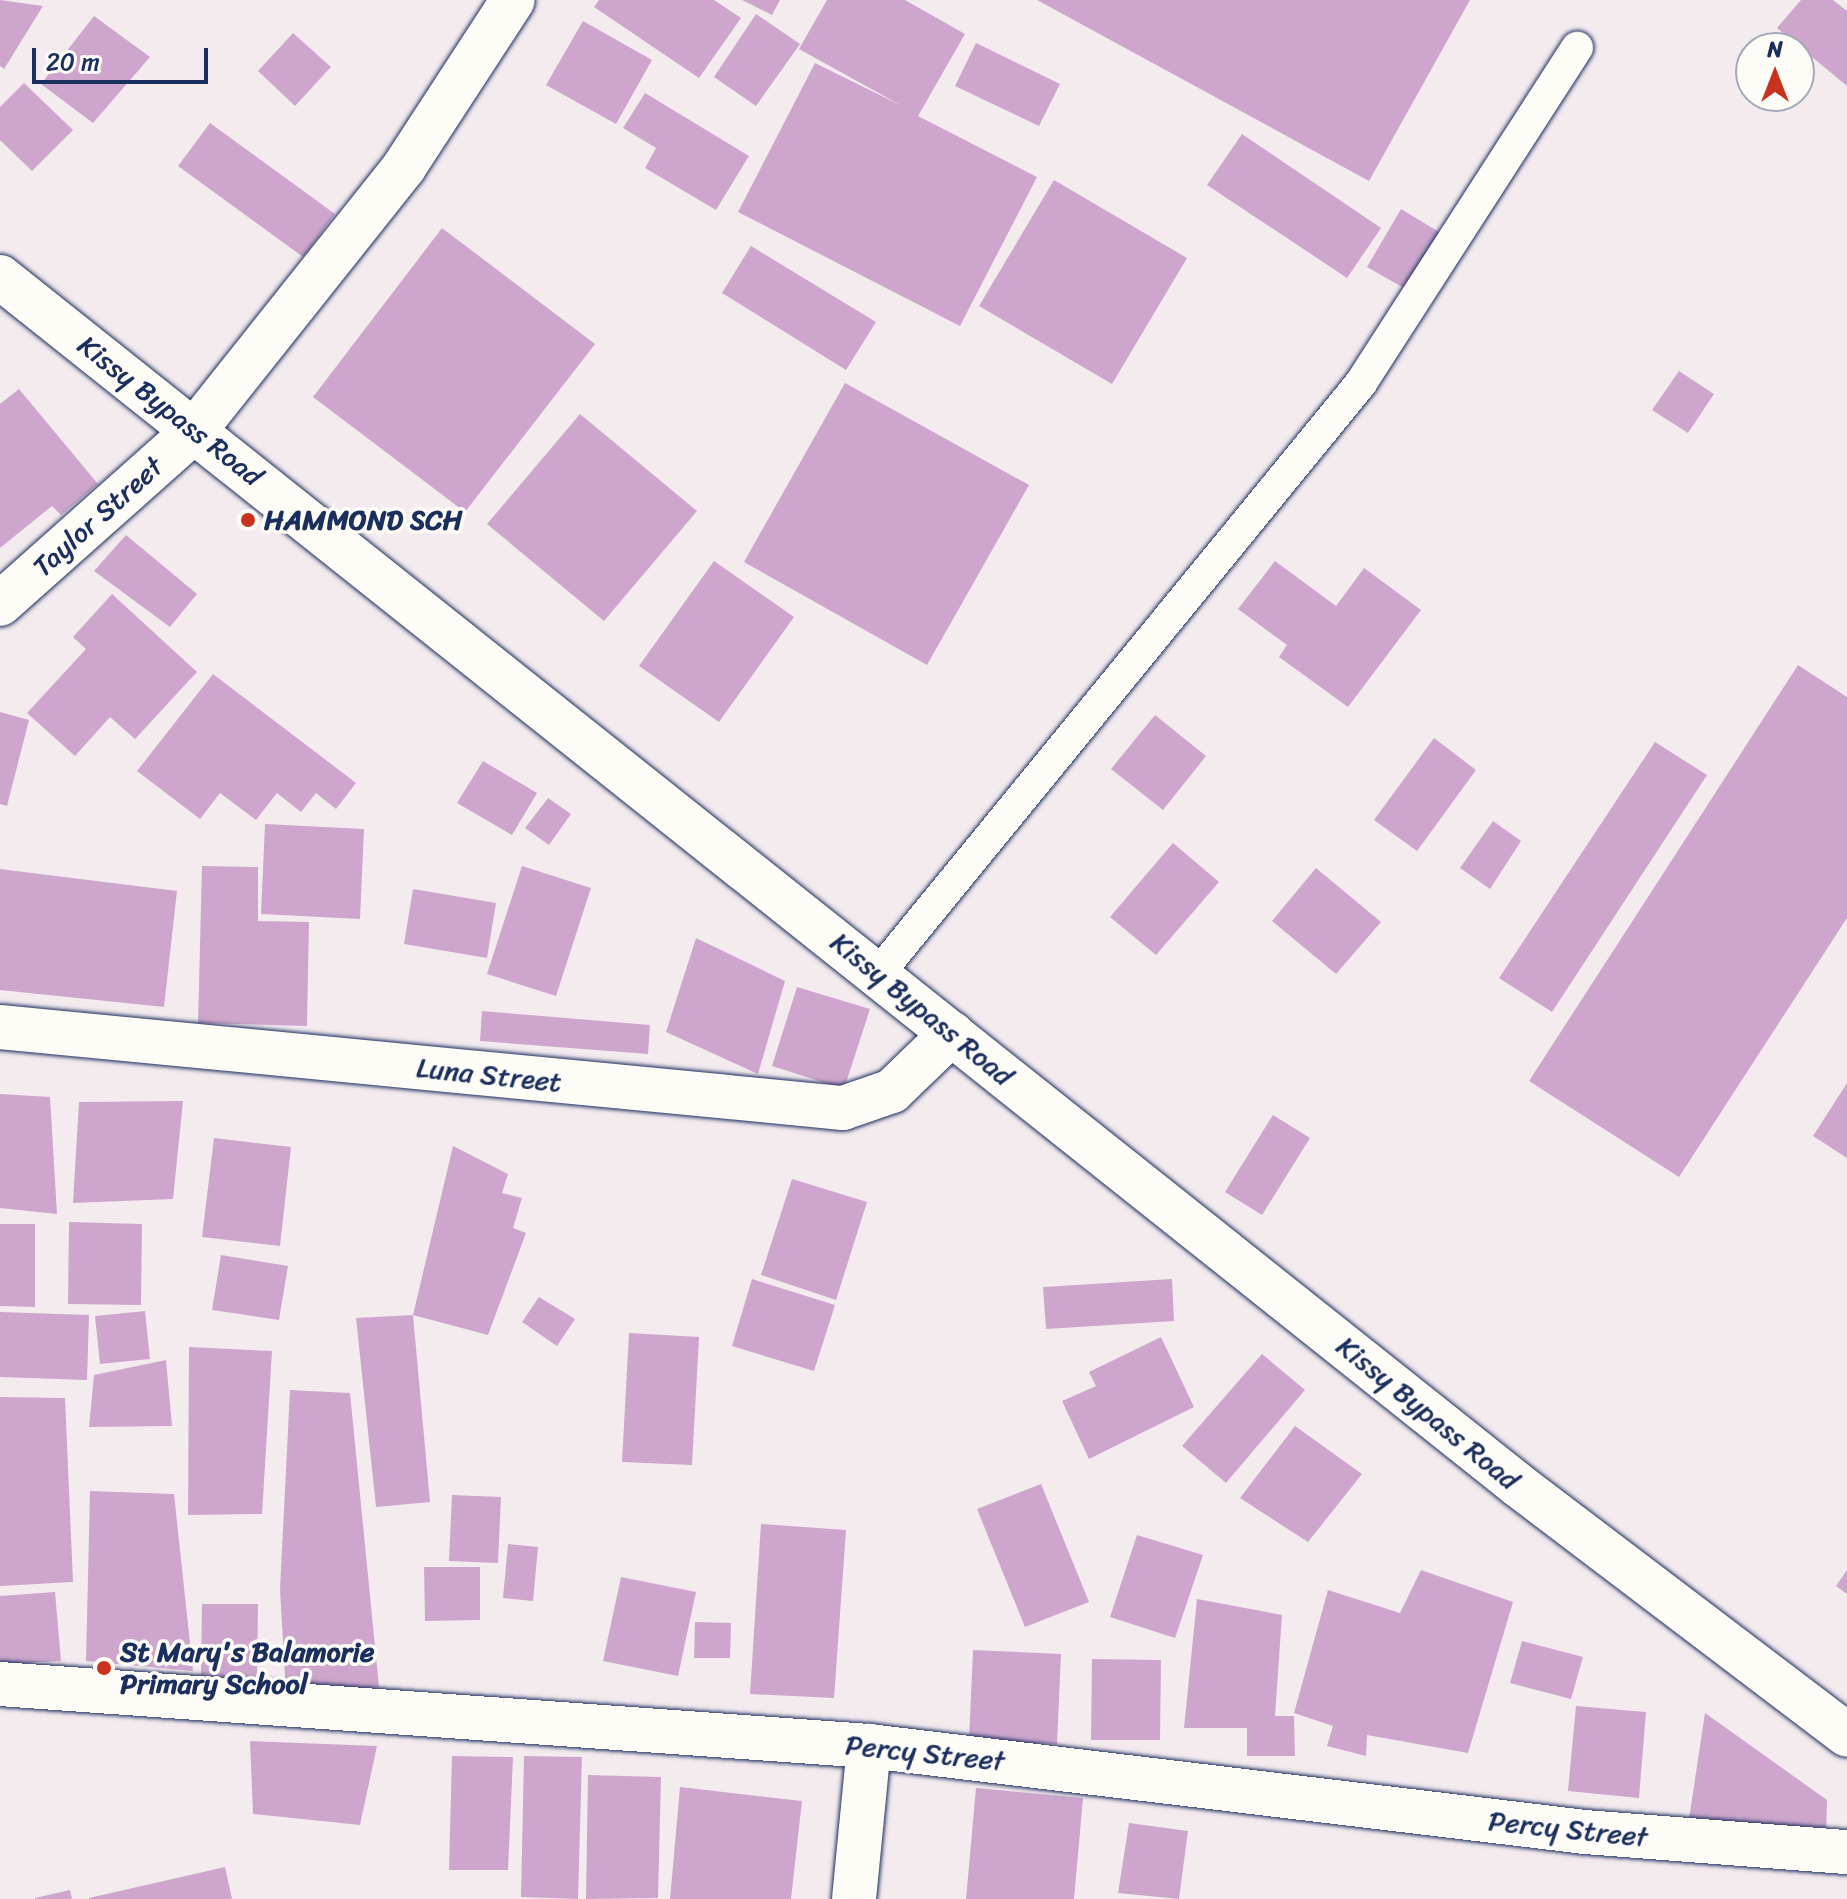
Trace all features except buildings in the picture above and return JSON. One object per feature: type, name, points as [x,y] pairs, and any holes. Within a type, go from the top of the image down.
[{"type":"street","name":"Taylor Street","points":[[0,604],[195,430],[404,167],[513,0]]},
{"type":"street","name":"Kissy Bypass Road","points":[[0,277],[1518,1485],[1847,1735]]},
{"type":"street","name":"Luna Street","points":[[0,1027],[843,1108],[892,1091],[952,1033]]},
{"type":"street","name":"Percy Street","points":[[0,1684],[869,1746],[1585,1832],[1847,1852]]},
{"type":"street","points":[[854,1899],[869,1746]]},
{"type":"lane","points":[[878,974],[1361,383],[1577,48]]},
{"type":"place","name":"HAMMOND SCH","points":[[248,520]]},
{"type":"place","name":"St Mary's Balamorie Primary School","points":[[104,1668]]}]
